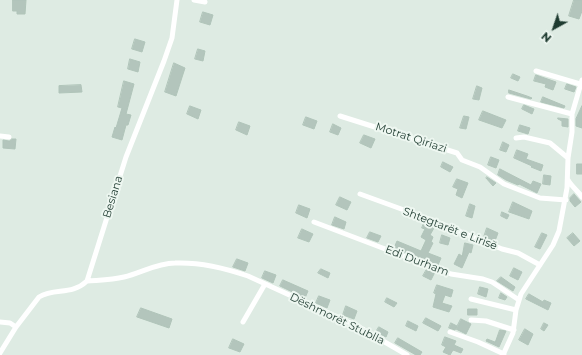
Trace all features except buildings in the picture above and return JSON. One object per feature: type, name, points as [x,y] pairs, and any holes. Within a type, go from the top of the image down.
[{"type":"street","name":"Besiana","points":[[87,281],[126,157],[172,38],[177,0]]},
{"type":"street","points":[[194,0],[205,2]]},
{"type":"street","points":[[450,332],[478,342],[503,354],[510,343],[514,330],[516,310],[519,300],[553,245],[559,231],[566,200],[568,158],[572,132],[572,114],[581,82],[536,71]]},
{"type":"street","points":[[508,97],[572,114]]},
{"type":"street","name":"Motrat Qiriazi","points":[[340,116],[457,153],[462,160],[480,167],[490,173],[501,183],[536,197],[566,200]]},
{"type":"street","points":[[0,136],[9,137]]},
{"type":"street","points":[[516,138],[524,137],[550,143],[568,158]]},
{"type":"street","points":[[568,180],[572,188],[582,197]]},
{"type":"street","name":"Shtegtarët e Lirisë","points":[[360,194],[436,222],[502,249],[518,253],[540,265]]},
{"type":"street","name":"Edi Durham","points":[[314,222],[451,274],[483,279],[492,282],[519,300]]},
{"type":"street","name":"Dëshmorët Stublla","points":[[87,281],[124,277],[157,266],[175,263],[205,265],[231,270],[359,327],[407,355]]},
{"type":"street","points":[[0,353],[16,326],[39,297],[55,292],[76,289],[87,281]]},
{"type":"street","points":[[243,322],[265,284]]},
{"type":"street","points":[[471,300],[516,310]]},
{"type":"street","points":[[471,320],[486,321],[514,330]]},
{"type":"street","points":[[0,322],[10,323],[16,326]]}]
